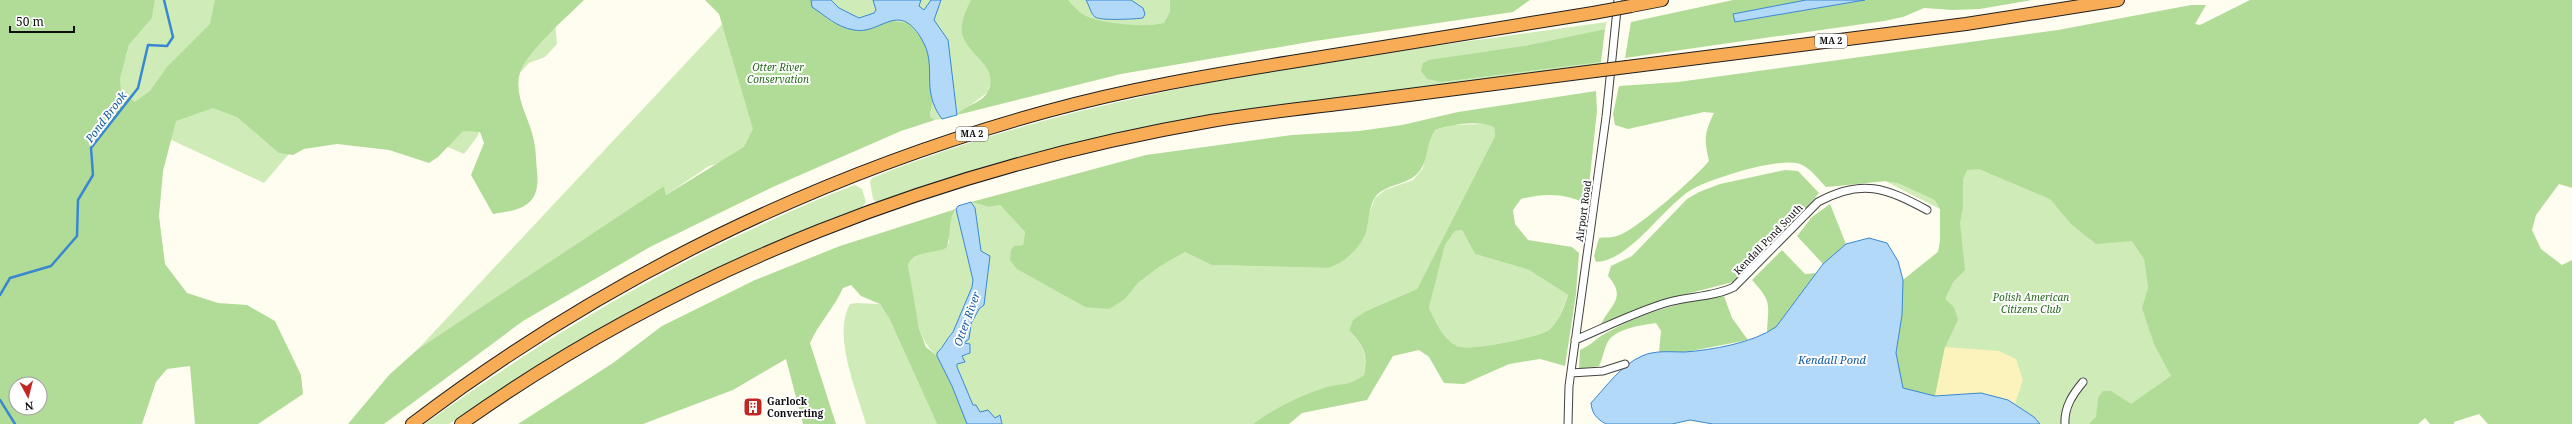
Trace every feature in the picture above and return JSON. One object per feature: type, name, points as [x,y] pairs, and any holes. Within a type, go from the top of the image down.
[{"type":"highway","name":"MA 2","points":[[412,424],[516,350],[664,262],[753,218],[851,176],[896,159],[1050,110],[1183,80],[1593,13],[1662,0]]},
{"type":"highway","name":"MA 2","points":[[461,424],[570,354],[683,292],[785,246],[892,204],[969,179],[1080,149],[1210,121],[1966,24],[2118,0]]},
{"type":"street","name":"Airport Road","points":[[1568,424],[1571,373],[1606,117],[1618,0]]},
{"type":"street","name":"Kendall Pond South","points":[[1575,340],[1662,304],[1684,298],[1726,291],[1734,287],[1818,202],[1830,195],[1854,187],[1875,187],[1895,193],[1927,210]]},
{"type":"street","points":[[1571,373],[1604,371],[1625,364]]},
{"type":"street","points":[[2064,424],[2065,410],[2069,401],[2083,382]]},
{"type":"green space","points":[[0,0],[155,0],[152,18],[129,45],[120,78],[121,92],[135,102],[150,91],[167,67],[210,24],[215,0],[584,0],[530,55],[520,73],[518,82],[520,99],[534,141],[537,182],[536,192],[527,204],[521,208],[493,214],[471,175],[484,143],[480,132],[463,131],[438,157],[429,163],[389,150],[337,144],[304,149],[293,155],[279,153],[237,117],[213,108],[176,121],[163,171],[159,216],[165,264],[187,293],[218,303],[247,305],[275,321],[301,375],[303,394],[258,424],[195,424],[190,366],[167,369],[156,382],[142,424],[0,424]]},
{"type":"green space","points":[[155,0],[553,0],[557,44],[545,57],[529,63],[494,100],[477,137],[464,154],[448,147],[425,110],[306,134],[264,183],[83,99],[126,57],[129,45],[152,18]]},
{"type":"green space","points":[[705,0],[811,0],[812,7],[833,23],[875,26],[891,21],[908,23],[922,39],[929,57],[932,103],[930,117],[935,120],[901,131],[775,186],[650,247],[523,321],[384,424],[348,424],[389,375],[418,349],[664,186],[666,195],[744,147],[753,129],[719,14]]},
{"type":"green space","name":"Otter River Conservation","points":[[745,0],[1338,0],[989,86],[988,92],[957,115],[956,103],[937,112],[942,119],[935,120],[930,117],[932,108],[709,166],[666,195],[664,186],[418,349]]},
{"type":"green space","points":[[971,0],[1068,0],[1080,12],[1091,18],[1112,23],[1147,25],[1164,23],[1170,12],[1170,0],[1530,0],[1513,12],[1315,41],[1121,74],[957,115],[986,95],[991,82],[990,74],[986,67],[965,41],[962,33],[963,20]]},
{"type":"green space","points":[[1733,0],[1806,0],[1733,14],[1735,22],[1865,0],[2032,0],[1980,9],[1953,10],[1924,8],[1903,17],[1884,21],[1625,58],[1631,22]]},
{"type":"green space","points":[[2250,0],[2572,0],[2572,188],[2559,184],[2536,215],[2532,230],[2541,249],[2562,265],[2572,260],[2572,424],[2488,424],[2479,414],[2454,422],[2454,424],[2430,424],[2425,418],[2418,424],[2089,424],[2096,417],[2098,398],[2103,391],[2111,391],[2131,404],[2171,376],[2154,344],[2142,308],[2148,288],[2144,259],[2132,241],[2096,244],[2071,224],[2050,199],[1979,169],[1967,170],[1963,179],[1963,207],[1960,223],[1965,270],[1953,282],[1945,299],[1954,307],[1958,320],[1945,347],[1935,396],[1902,388],[1896,353],[1902,315],[1903,280],[1938,252],[1940,241],[1940,209],[1935,200],[1898,183],[1885,181],[1826,187],[1809,169],[1802,165],[1793,163],[1779,163],[1746,170],[1700,185],[1691,190],[1680,198],[1646,232],[1621,253],[1609,259],[1596,262],[1594,256],[1599,238],[1612,237],[1625,233],[1679,191],[1709,161],[1706,147],[1706,137],[1708,126],[1714,113],[1704,112],[1628,129],[1615,125],[1613,114],[1619,86],[1678,82],[2058,30],[2191,5],[2206,5],[2195,24],[2200,25]]},
{"type":"green space","points":[[1607,22],[1605,29],[1524,46],[1442,82],[1601,62],[1601,65],[1400,91],[1014,159],[877,203],[873,199],[870,182],[872,178],[961,146],[1051,119],[1142,97],[1235,78],[1328,62]]},
{"type":"green space","points":[[1605,29],[1601,62],[1442,82],[1427,79],[1421,71],[1423,63],[1429,60],[1524,46]]},
{"type":"green space","points":[[1596,91],[1597,111],[1587,204],[1579,200],[1563,196],[1547,195],[1521,199],[1513,210],[1515,224],[1528,240],[1572,247],[1579,253],[1576,294],[1565,366],[1540,359],[1509,364],[1464,384],[1444,383],[1429,357],[1419,350],[1393,356],[1367,400],[1302,413],[1289,424],[1253,424],[1279,407],[1298,398],[1327,387],[1350,383],[1364,375],[1364,350],[1349,330],[1353,320],[1366,311],[1417,289],[1495,136],[1494,127],[1472,123],[1449,126],[1435,130],[1430,140],[1425,161],[1421,169],[1410,179],[1390,187],[1378,194],[1372,203],[1365,235],[1362,241],[1349,256],[1333,266],[1327,268],[1212,265],[1185,252],[1159,267],[1138,283],[1125,299],[1109,309],[1085,307],[1017,269],[1010,260],[1011,250],[1014,246],[1023,245],[1025,232],[1000,205],[989,207],[971,202],[1146,155],[1292,135],[1359,131],[1402,125],[1458,112]],"holes":[[[1462,230],[1475,254],[1529,270],[1568,295],[1561,314],[1553,326],[1543,333],[1519,340],[1474,347],[1457,346],[1447,339],[1429,308],[1445,245],[1455,231]]]},
{"type":"green space","points":[[1486,124],[1494,127],[1495,136],[1417,289],[1366,311],[1353,321],[1349,330],[1361,346],[1365,355],[1365,361],[1364,375],[1353,384],[1328,387],[1253,424],[1002,424],[1000,415],[995,418],[989,412],[980,412],[971,401],[957,366],[961,356],[968,355],[971,345],[964,343],[986,292],[989,262],[987,254],[981,251],[975,209],[971,202],[989,207],[1000,205],[1025,232],[1023,245],[1015,246],[1066,296],[1085,307],[1125,299],[1138,283],[1159,267],[1185,252],[1213,265],[1327,268],[1369,214],[1375,198],[1385,190],[1413,180],[1423,168],[1428,140],[1435,130],[1451,125]]},
{"type":"green space","name":"Polish American Citizens Club","points":[[2020,152],[2167,219],[2144,259],[2148,288],[2229,424],[2040,424],[2034,417],[2008,400],[1935,396],[1902,315],[1903,280],[1954,239],[1940,209],[1885,181],[1826,187]]},
{"type":"green space","points":[[1785,170],[1798,171],[1819,193],[1791,226],[1733,282],[1667,299],[1601,324],[1613,306],[1617,296],[1614,284],[1608,276],[1611,266],[1632,256],[1687,199],[1699,192],[1720,184]]},
{"type":"green space","points":[[855,185],[862,189],[866,202],[860,210],[532,371],[449,424],[425,424],[461,398],[535,349],[648,282],[759,226],[806,204]]},
{"type":"green space","points":[[1830,204],[1846,244],[1823,264],[1797,236],[1812,217]]},
{"type":"green space","points":[[956,209],[973,280],[972,287],[953,332],[937,353],[937,356],[929,348],[918,326],[908,265],[920,254],[949,243],[949,224]]},
{"type":"green space","points":[[956,209],[951,218],[949,239],[946,248],[919,255],[911,260],[908,265],[919,329],[926,347],[937,356],[952,386],[967,424],[937,424],[889,318],[880,304],[861,296],[851,285],[843,288],[810,343],[836,424],[803,424],[786,359],[733,390],[643,424],[518,424],[613,363],[662,326],[755,280],[840,246]]},
{"type":"green space","points":[[1462,230],[1475,254],[1529,270],[1568,295],[1558,318],[1549,330],[1519,340],[1474,347],[1457,346],[1447,339],[1429,308],[1445,245],[1455,231]]},
{"type":"green space","points":[[1782,250],[1805,274],[1816,273],[1776,327],[1767,333],[1768,304],[1759,288],[1752,280]]},
{"type":"green space","points":[[1724,296],[1732,318],[1748,340],[1686,352],[1659,352],[1661,331],[1656,323],[1644,325],[1624,330],[1613,336],[1607,343],[1599,366],[1579,369],[1580,350],[1615,328],[1645,315],[1676,305]]},
{"type":"green space","points":[[850,304],[880,304],[889,318],[937,424],[866,424],[852,380],[845,347],[845,317]]},
{"type":"sand","points":[[1945,347],[1999,351],[2016,359],[2023,380],[2015,404],[2008,400],[1935,396]]},
{"type":"water","points":[[811,0],[831,0],[839,8],[859,18],[874,13],[876,10],[873,0],[921,0],[919,6],[924,10],[931,0],[941,0],[934,20],[948,40],[957,115],[942,119],[935,108],[930,87],[929,59],[921,38],[913,27],[905,21],[897,20],[864,30],[848,29],[836,24],[812,7]]},
{"type":"water","points":[[1086,0],[1131,0],[1143,8],[1145,14],[1143,18],[1098,18],[1092,14]]},
{"type":"water","points":[[1806,0],[1865,0],[1735,22],[1733,14]]},
{"type":"water","name":"Otter River","points":[[971,202],[975,208],[981,251],[990,256],[984,305],[979,309],[971,324],[969,339],[964,343],[970,344],[970,353],[962,356],[965,362],[957,364],[957,367],[973,405],[976,405],[980,412],[988,410],[995,418],[1000,415],[1002,424],[967,424],[952,386],[937,356],[937,353],[953,332],[972,287],[973,280],[956,209],[958,206]]},
{"type":"water","name":"Kendall Pond","points":[[1869,238],[1887,243],[1898,261],[1903,280],[1902,315],[1896,353],[1903,388],[1935,396],[1981,393],[2008,400],[2034,417],[2040,424],[1713,424],[1690,420],[1672,424],[1606,424],[1594,413],[1591,403],[1608,383],[1627,365],[1642,356],[1658,352],[1696,351],[1732,345],[1767,333],[1776,327],[1823,264],[1846,244]]},
{"type":"waterway","name":"Pond Brook","points":[[0,295],[10,278],[51,266],[77,236],[78,200],[93,175],[91,148],[138,88],[148,45],[167,46],[173,37],[164,0]]},
{"type":"waterway","name":"Pond Brook","points":[[0,400],[15,424]]},
{"type":"place","name":"Garlock Converting","points":[[753,407]]}]
